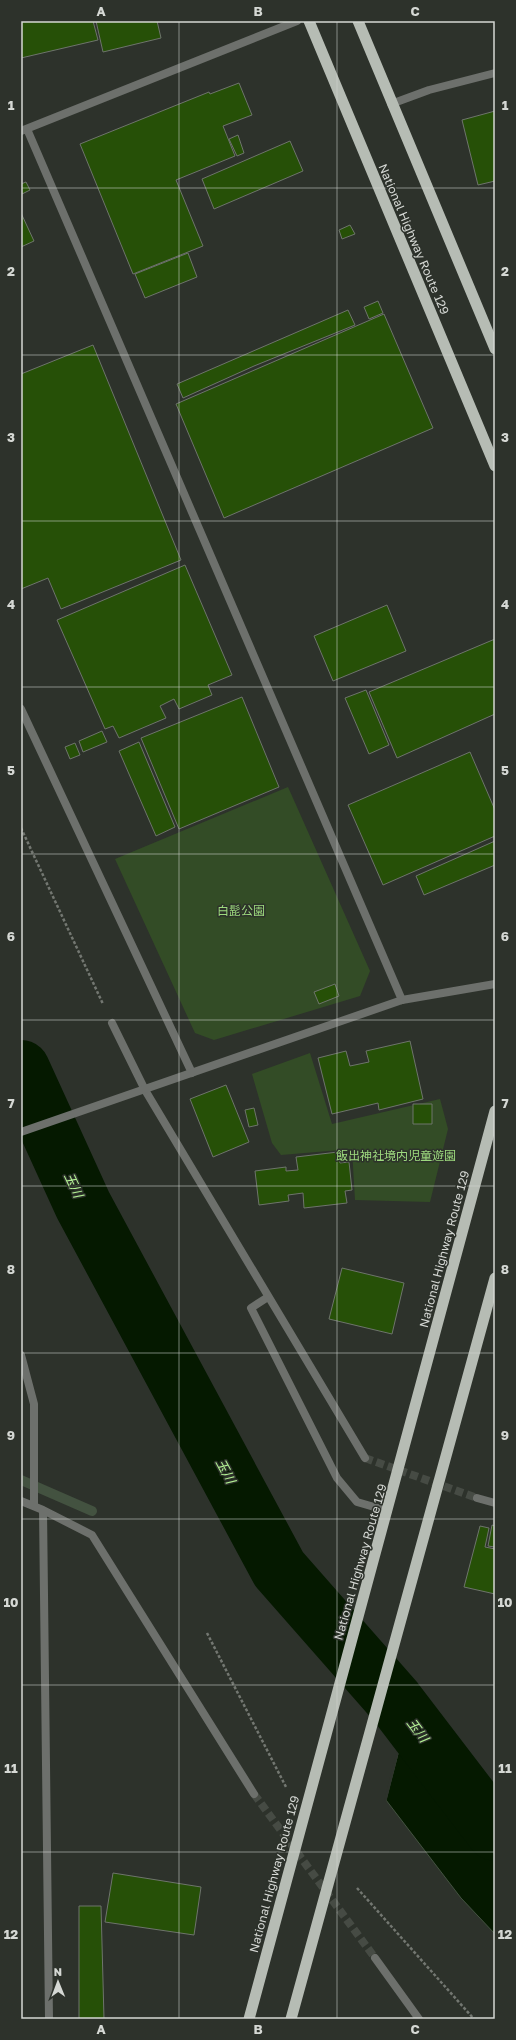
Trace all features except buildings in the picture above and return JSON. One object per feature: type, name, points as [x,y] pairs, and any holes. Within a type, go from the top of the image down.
[{"type":"highway","name":"National Highway Route 129","points":[[309,21],[495,466]]},
{"type":"highway","points":[[358,21],[391,104],[495,349]]},
{"type":"highway","name":"National Highway Route 129","points":[[249,2019],[308,1796],[388,1511],[495,1111]]},
{"type":"highway","points":[[291,2019],[495,1278]]},
{"type":"street","points":[[297,21],[24,130],[402,1000]]},
{"type":"street","points":[[391,104],[428,90],[495,73]]},
{"type":"street","points":[[21,709],[192,1073]]},
{"type":"street","points":[[21,1132],[402,1000],[495,984]]},
{"type":"street","points":[[112,1023],[145,1090],[365,1458]]},
{"type":"street","points":[[268,1297],[250,1308],[337,1478],[357,1502],[388,1511]]},
{"type":"street","points":[[21,1355],[34,1404],[34,1506]]},
{"type":"street","points":[[477,1498],[495,1503]]},
{"type":"street","points":[[21,1500],[92,1535],[254,1794]]},
{"type":"street","points":[[43,1510],[49,2019]]},
{"type":"street","points":[[375,1958],[420,2019]]},
{"type":"path","points":[[21,828],[112,1023]]},
{"type":"path","points":[[207,1633],[286,1787]]},
{"type":"path","points":[[357,1888],[474,2019]]},
{"type":"green space","name":"白髭公園","points":[[288,787],[370,971],[360,996],[214,1040],[195,1033],[115,859]]},
{"type":"green space","name":"飯出神社境内児童遊園","points":[[310,1053],[332,1124],[440,1099],[448,1129],[430,1202],[355,1200],[352,1149],[281,1155],[272,1143],[252,1074]]},
{"type":"water","points":[[413,1696],[448,1752],[465,1774],[475,1794],[486,1809],[495,1811],[495,1934],[461,1898],[386,1800]]},
{"type":"pier","points":[[414,1694],[386,1803],[384,1800],[411,1695]]},
{"type":"waterway","name":"玉川","points":[[21,1069],[83,1205],[279,1569],[395,1701],[495,1832]]},
{"type":"waterway","points":[[21,1480],[92,1511]]},
{"type":"tunnel","points":[[365,1458],[477,1498]]},
{"type":"tunnel","points":[[254,1794],[375,1958]]}]
